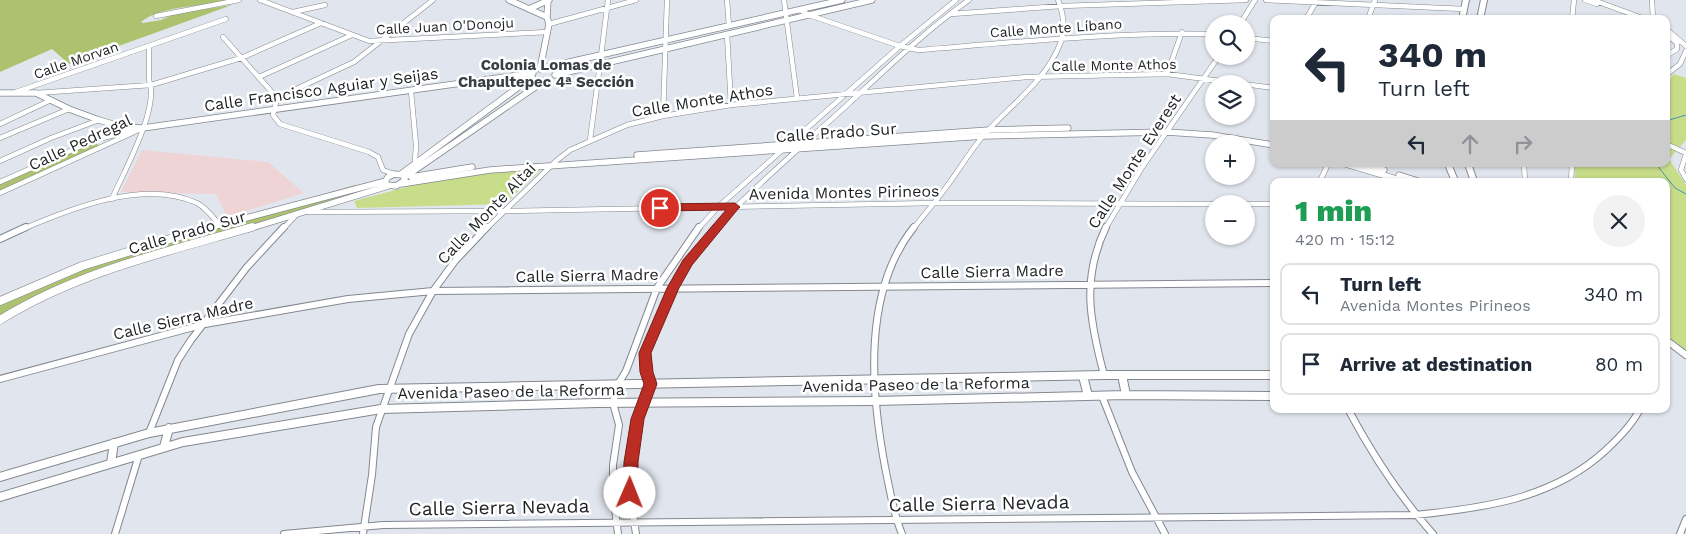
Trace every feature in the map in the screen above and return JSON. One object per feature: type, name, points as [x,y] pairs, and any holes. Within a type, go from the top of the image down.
[{"type":"main road","points":[[1463,15],[1466,0]]},
{"type":"main road","points":[[1481,15],[1484,0]]},
{"type":"main road","name":"Avenida Paseo de la Reforma","points":[[0,477],[169,428],[387,389],[1104,375],[1270,375]]},
{"type":"main road","points":[[1122,375],[1126,395]]},
{"type":"main road","points":[[1083,376],[1088,396]]},
{"type":"main road","name":"Avenida Paseo de la Reforma","points":[[0,497],[183,442],[381,409],[644,402],[875,401],[1126,395],[1270,396]]},
{"type":"main road","points":[[164,447],[169,428]]},
{"type":"main road","points":[[111,463],[114,443]]},
{"type":"street","points":[[156,16],[239,0]]},
{"type":"street","name":"Calle Juan O'Donoju","points":[[260,0],[369,41],[548,32]]},
{"type":"street","points":[[277,98],[354,62],[433,0]]},
{"type":"street","points":[[509,0],[547,17]]},
{"type":"street","points":[[529,9],[548,0],[547,17],[549,24],[542,69]]},
{"type":"street","points":[[601,56],[608,0]]},
{"type":"street","points":[[549,24],[636,0]]},
{"type":"street","points":[[663,116],[667,0]]},
{"type":"street","points":[[727,0],[729,26]]},
{"type":"street","points":[[784,0],[797,98]]},
{"type":"street","points":[[402,178],[415,162],[542,69],[842,0]]},
{"type":"street","points":[[387,183],[402,178],[544,81],[556,75],[872,0]]},
{"type":"street","points":[[618,534],[614,464],[619,425],[613,403],[618,384],[626,371],[657,288],[698,228],[718,207],[791,144],[843,94],[956,0]]},
{"type":"street","points":[[636,534],[630,493],[631,462],[638,419],[651,384],[647,372],[645,353],[673,288],[688,263],[735,207],[949,14],[969,0]]},
{"type":"street","points":[[949,14],[1059,3],[1246,0]]},
{"type":"street","points":[[1246,15],[1255,0]]},
{"type":"street","points":[[1266,0],[1374,2],[1464,9]]},
{"type":"street","points":[[1572,15],[1574,0]]},
{"type":"street","points":[[1585,0],[1625,15]]},
{"type":"street","points":[[1593,0],[1634,15]]},
{"type":"street","points":[[1652,0],[1653,15]]},
{"type":"street","points":[[1308,15],[1316,2]]},
{"type":"street","points":[[1369,15],[1374,2]]},
{"type":"street","points":[[902,534],[896,521],[875,401],[874,341],[879,310],[886,286],[905,240],[919,220],[935,203],[984,136],[1057,51],[1062,38],[1064,19],[1059,3]]},
{"type":"street","points":[[293,12],[325,5]]},
{"type":"street","name":"Calle Monte Líbano","points":[[800,10],[809,15],[910,49],[931,50],[1062,38],[1182,32],[1205,33]]},
{"type":"street","name":"Calle Morvan","points":[[11,94],[226,19]]},
{"type":"street","points":[[0,94],[151,85],[241,58],[321,23]]},
{"type":"street","points":[[1167,74],[1182,32]]},
{"type":"street","points":[[1670,32],[1686,45]]},
{"type":"street","points":[[727,34],[731,105]]},
{"type":"street","points":[[259,77],[352,35]]},
{"type":"street","points":[[222,37],[277,98]]},
{"type":"street","points":[[1670,37],[1677,43],[1686,45]]},
{"type":"street","points":[[1255,39],[1270,41]]},
{"type":"street","points":[[1677,43],[1677,49],[1672,53],[1682,58]]},
{"type":"street","points":[[112,199],[149,116],[151,85],[149,80],[149,47]]},
{"type":"street","points":[[1670,72],[1680,64],[1686,51]]},
{"type":"street","points":[[590,140],[600,64]]},
{"type":"street","name":"Calle Monte Everest","points":[[1104,375],[1093,335],[1090,284],[1098,243],[1105,225],[1167,129],[1213,65]]},
{"type":"street","points":[[542,69],[553,69],[556,75]]},
{"type":"street","name":"Calle Monte Athos","points":[[554,163],[570,150],[627,125],[663,116],[731,105],[797,98],[1035,78],[1121,74],[1167,74],[1270,87]]},
{"type":"street","points":[[533,75],[536,80],[544,81]]},
{"type":"street","name":"Calle Francisco Aguiar y Seijas","points":[[36,93],[69,109],[99,120],[122,127],[143,128],[275,108],[533,75]]},
{"type":"street","name":"Calle Monte Athos","points":[[843,94],[857,96],[1035,78]]},
{"type":"street","points":[[410,91],[416,145],[415,162]]},
{"type":"street","points":[[277,98],[273,115],[280,124],[369,152],[378,157],[383,170],[402,178]]},
{"type":"street","points":[[0,124],[51,100]]},
{"type":"street","points":[[0,138],[69,109]]},
{"type":"street","points":[[0,161],[51,138],[99,120]]},
{"type":"street","name":"Calle Pedregal","points":[[0,182],[96,140],[143,128]]},
{"type":"street","name":"Calle Pedregal","points":[[0,193],[143,128]]},
{"type":"street","name":"Calle Prado Sur","points":[[554,163],[1086,130],[1167,129],[1270,140]]},
{"type":"street","name":"Calle Prado Sur","points":[[0,320],[27,304],[94,274],[344,201],[402,178],[554,163],[791,144],[989,130],[1055,131]]},
{"type":"street","name":"Calle Prado Sur","points":[[1212,133],[1270,144]]},
{"type":"street","points":[[1670,146],[1683,153],[1681,170],[1686,180]]},
{"type":"street","name":"Calle Monte Altai","points":[[362,530],[372,475],[376,427],[387,389],[409,334],[433,291],[455,262],[503,211],[554,163]]},
{"type":"street","points":[[1356,167],[1393,178]]},
{"type":"street","points":[[1373,167],[1408,178]]},
{"type":"street","name":"Calle Prado Sur","points":[[0,301],[84,264],[219,224],[387,183]]},
{"type":"street","points":[[0,239],[45,219],[112,199],[141,195],[180,198],[196,203],[208,211],[219,224]]},
{"type":"street","points":[[344,201],[346,207],[354,211]]},
{"type":"street","name":"Avenida Montes Pirineos","points":[[306,212],[503,211],[935,203],[1205,204]]},
{"type":"street","points":[[1255,204],[1270,204]]},
{"type":"street","points":[[149,433],[178,360],[191,340],[205,324],[247,266],[297,214]]},
{"type":"street","name":"Calle Sierra Madre","points":[[0,379],[205,324],[348,299],[433,291],[1270,283]]},
{"type":"street","points":[[0,314],[9,314]]},
{"type":"street","points":[[1670,343],[1686,355]]},
{"type":"street","points":[[1102,396],[1121,447],[1154,516],[1165,534]]},
{"type":"street","points":[[1350,413],[1394,486],[1415,515],[1432,534]]},
{"type":"street","name":"Calle Sierra Nevada","points":[[284,534],[616,522],[1415,515],[1497,504],[1532,494],[1566,480],[1588,466],[1628,428],[1637,413]]},
{"type":"street","points":[[115,534],[139,454]]},
{"type":"street","points":[[1680,534],[1686,519]]},
{"type":"shaded area","points":[[142,150],[268,162],[304,193],[227,217],[216,194],[121,192]]},
{"type":"green space","points":[[0,0],[231,0],[159,13],[141,22],[143,23],[161,20],[174,14],[232,5],[69,64],[52,49],[0,72]]},
{"type":"green space","points":[[1674,74],[1686,78],[1686,140],[1670,158],[1670,78]]},
{"type":"green space","points":[[95,141],[100,147],[0,193],[0,183]]},
{"type":"green space","points":[[1670,161],[1686,185],[1686,350],[1670,338],[1670,178],[1575,178],[1575,167],[1670,167]]},
{"type":"green space","points":[[545,166],[505,204],[357,208],[354,201],[456,174]]},
{"type":"green space","points":[[355,185],[355,195],[91,276],[10,315],[0,316],[0,304],[123,253]]},
{"type":"waterway","points":[[1670,120],[1686,115]]},
{"type":"waterway","points":[[1658,167],[1667,178]]},
{"type":"waterway","points":[[1670,182],[1675,188],[1686,194]]},
{"type":"district","name":"Colonia Lomas de Chapultepec 4ª Sección","points":[[546,74]]},
{"type":"route","points":[[630,493],[631,462],[638,419],[651,384],[647,372],[645,353],[673,288],[688,263],[713,230],[735,207],[660,208]]}]
